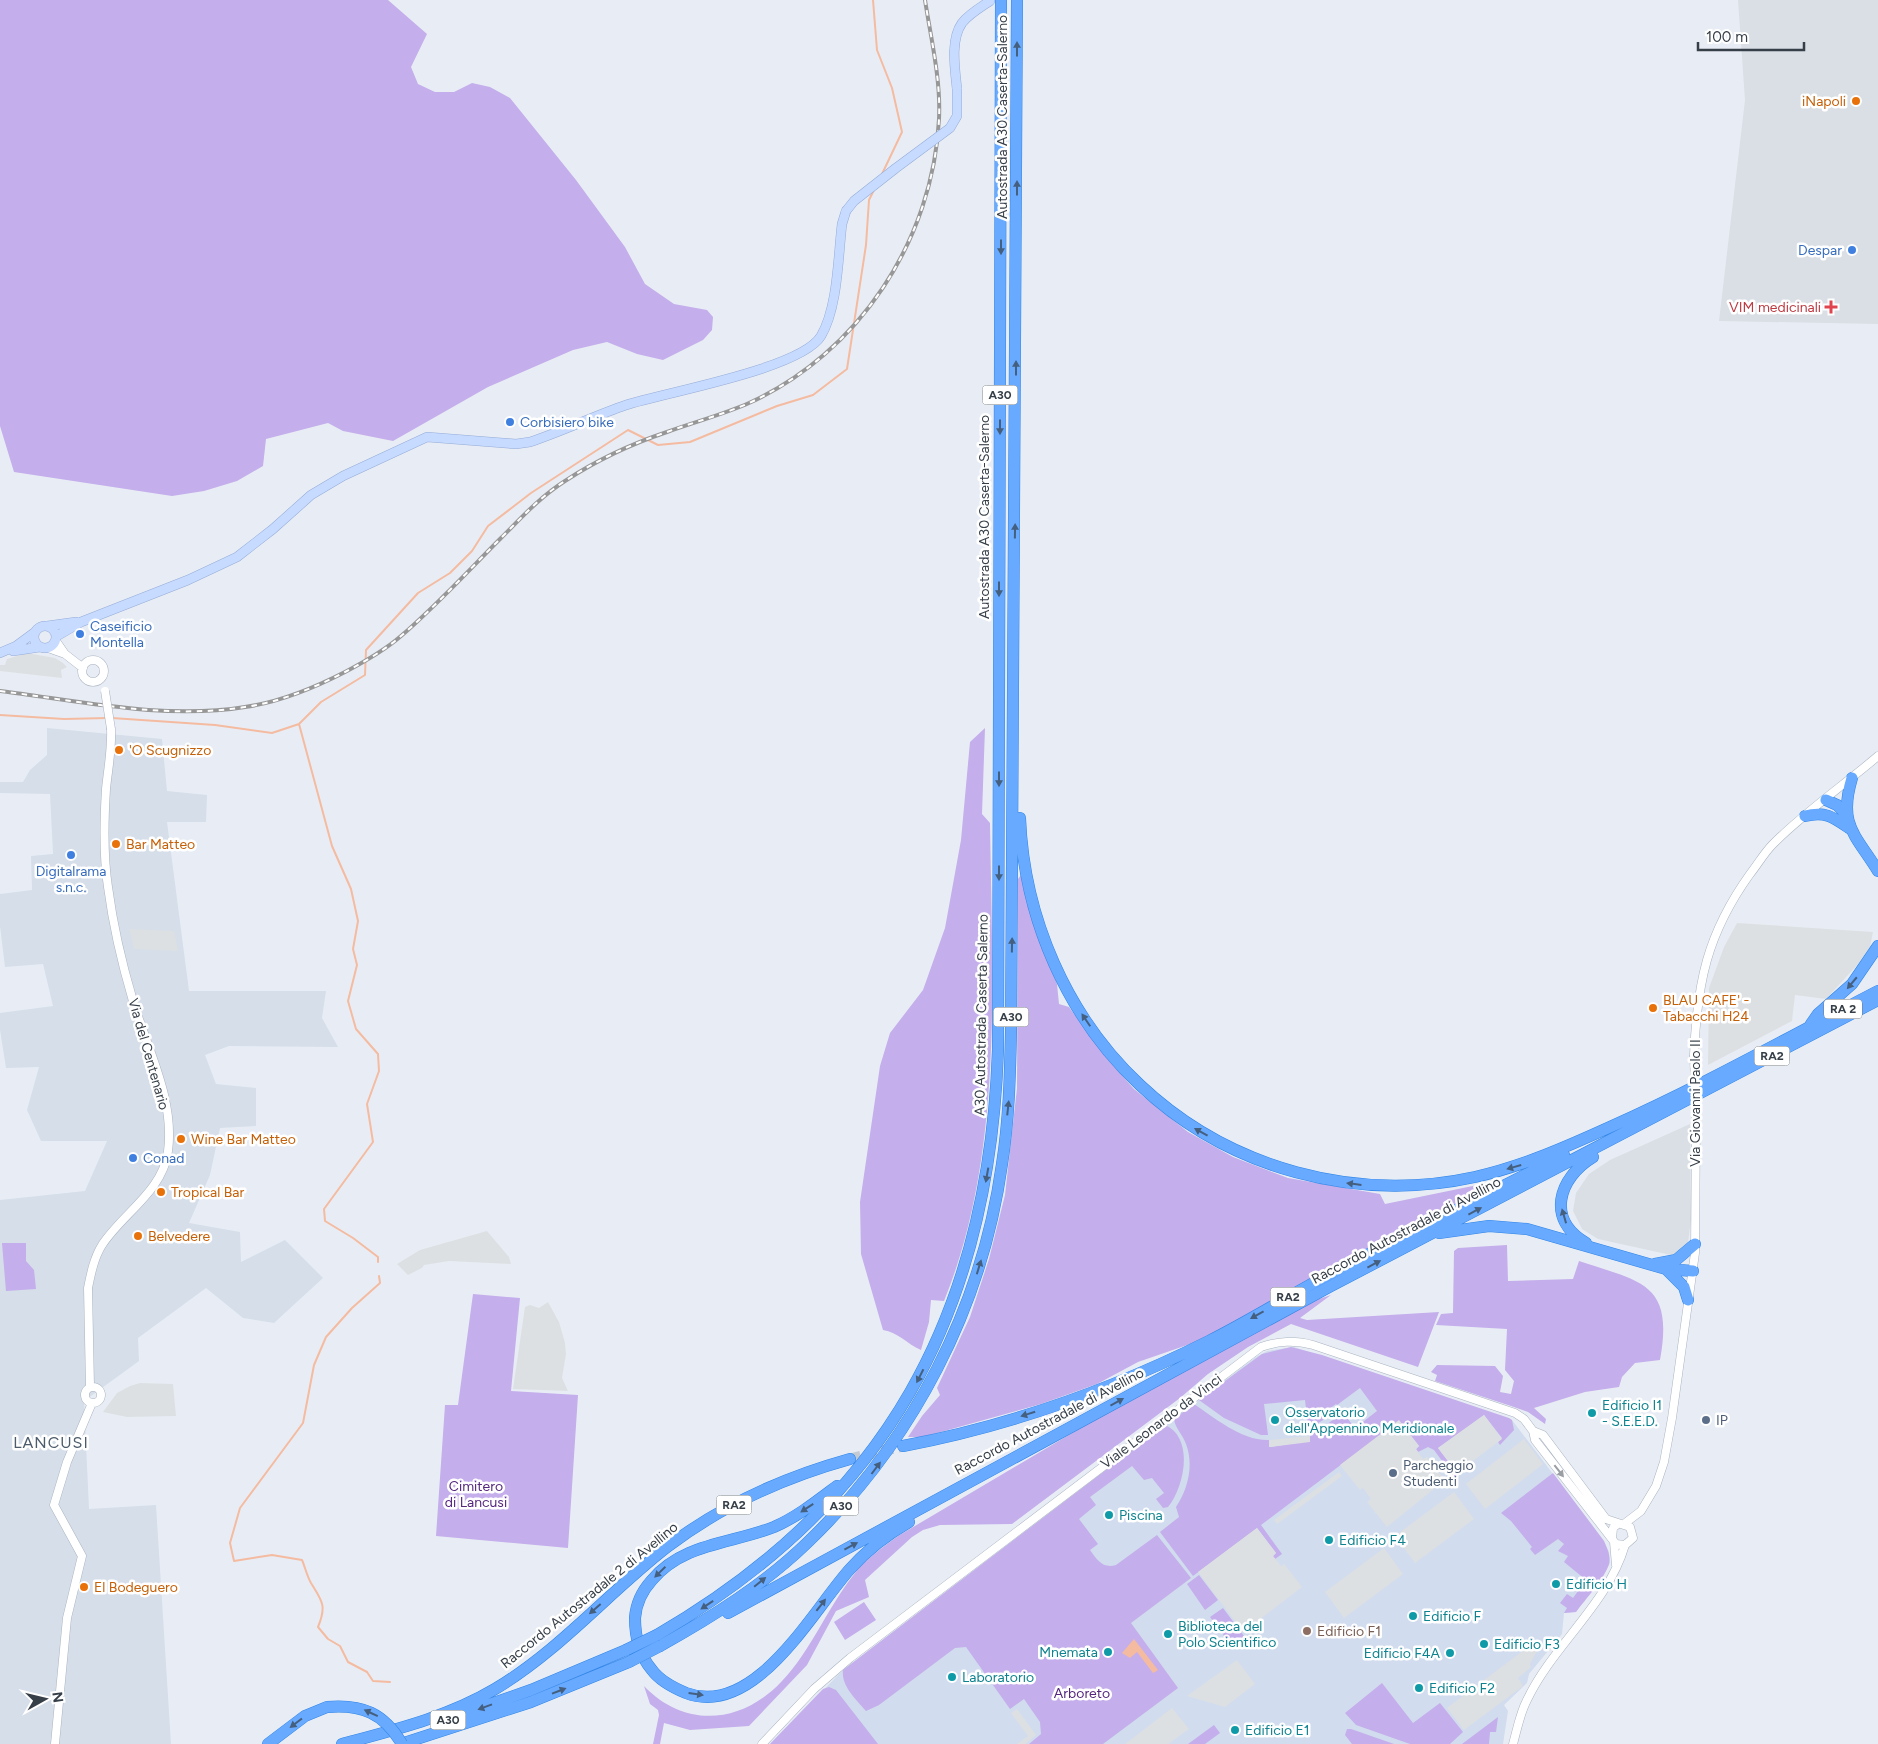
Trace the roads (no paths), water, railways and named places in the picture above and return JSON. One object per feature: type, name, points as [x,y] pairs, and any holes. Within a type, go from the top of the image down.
[{"type":"highway","name":"Autostrada A30 Caserta-Salerno","points":[[996,0],[1002,93],[998,697],[999,824]]},
{"type":"highway","name":"Autostrada A30 Caserta-Salerno","points":[[1014,684],[1017,0]]},
{"type":"highway","name":"A30 Autostrada Caserta Salerno","points":[[363,1744],[531,1696],[583,1676],[659,1640],[691,1629],[754,1587],[808,1543],[870,1476],[921,1401],[949,1345],[980,1268],[1002,1164],[1009,1100],[1014,684]]},
{"type":"highway","points":[[1014,714],[1020,830],[1027,874],[1038,920],[1053,963],[1070,998],[1122,1068],[1151,1096],[1195,1128],[1270,1165],[1317,1178],[1357,1185],[1406,1185],[1474,1177],[1520,1165],[1657,1106]]},
{"type":"highway","points":[[1841,816],[1852,778]]},
{"type":"highway","points":[[1826,800],[1837,805],[1841,816],[1878,872]]},
{"type":"highway","points":[[1805,816],[1818,813],[1841,816]]},
{"type":"highway","name":"A30 Autostrada Caserta Salerno","points":[[659,1640],[730,1589],[805,1527],[865,1460],[900,1410],[951,1310],[967,1264],[982,1201],[996,1107],[999,824]]},
{"type":"highway","points":[[1809,1027],[1818,1014],[1852,984],[1878,946]]},
{"type":"highway","name":"RA 2","points":[[1809,1027],[1878,991]]},
{"type":"highway","name":"Raccordo Autostradale di Avellino","points":[[691,1629],[730,1611],[1432,1233],[1878,1000]]},
{"type":"highway","name":"RA2","points":[[903,1446],[943,1438],[1048,1408],[1210,1341],[1331,1274],[1809,1027]]},
{"type":"highway","points":[[1596,1249],[1575,1236],[1566,1224],[1561,1208],[1563,1190],[1569,1178],[1584,1162],[1615,1144],[1646,1122]]},
{"type":"highway","points":[[1432,1233],[1490,1226],[1516,1227],[1652,1264],[1693,1271]]},
{"type":"highway","points":[[1667,1266],[1686,1254],[1694,1244]]},
{"type":"highway","points":[[1667,1266],[1684,1287],[1688,1300]]},
{"type":"highway","points":[[900,1410],[892,1415],[837,1485],[816,1502],[774,1526],[691,1551],[661,1570],[640,1595],[636,1610],[635,1632],[639,1647],[645,1662],[654,1673],[672,1687],[692,1695],[718,1696],[742,1687],[768,1669],[784,1652],[851,1568],[881,1541],[903,1525],[1068,1434],[1088,1418]]},
{"type":"highway","name":"Raccordo Autostradale 2 di Avellino","points":[[342,1744],[443,1714],[495,1689],[519,1674],[668,1547],[704,1522],[742,1500],[785,1480],[817,1468],[850,1459]]},
{"type":"highway","points":[[268,1744],[305,1716],[327,1707],[347,1705],[378,1716],[387,1723],[402,1744],[531,1696]]},
{"type":"main road","points":[[0,653],[44,648],[82,622],[188,580],[237,556],[273,529],[311,495],[343,476],[427,437],[516,444],[530,442],[627,405],[713,384],[794,357],[808,350],[821,337],[829,319],[842,224],[846,211],[854,201],[950,128],[957,116],[955,56],[959,29],[963,21],[996,0]]},
{"type":"main road","points":[[0,653],[28,639],[44,626],[82,622]]},
{"type":"main road","points":[[44,626],[51,627],[56,638]]},
{"type":"main road","points":[[35,632],[35,642],[44,648]]},
{"type":"street","points":[[56,638],[65,654]]},
{"type":"street","points":[[44,648],[65,654],[85,665],[97,661],[102,664],[104,670],[101,679],[95,682]]},
{"type":"street","points":[[85,665],[86,679],[95,682],[105,690]]},
{"type":"street","name":"Via del Centenario","points":[[90,1387],[88,1288],[90,1274],[97,1254],[106,1240],[158,1180],[165,1165],[169,1140],[166,1109],[159,1078],[133,999],[108,888],[104,856],[106,792],[111,729],[104,670]]},
{"type":"street","name":"Via Giovanni Paolo II","points":[[1633,1534],[1641,1511],[1656,1486],[1664,1462],[1679,1374],[1693,1271],[1696,1115],[1694,1055],[1696,1015],[1704,965],[1726,909],[1772,844],[1878,756]]},
{"type":"street","name":"Viale Leonardo da Vinci","points":[[762,1744],[830,1675],[941,1586],[1260,1347],[1275,1342],[1289,1341],[1313,1345],[1515,1413],[1524,1419],[1533,1431]]},
{"type":"street","points":[[55,1744],[67,1618],[82,1556],[54,1505],[67,1462],[92,1402],[98,1400],[101,1394],[97,1388],[90,1387],[85,1396],[92,1402]]},
{"type":"street","points":[[1533,1431],[1543,1435],[1606,1519],[1630,1528],[1633,1534],[1631,1541],[1625,1545],[1619,1545],[1613,1540],[1535,1440],[1533,1431]]},
{"type":"street","name":"Via Giovanni Paolo II","points":[[1621,1524],[1641,1511]]},
{"type":"street","points":[[1616,1567],[1613,1528],[1621,1524]]},
{"type":"street","points":[[1513,1744],[1526,1701],[1533,1688],[1606,1585],[1625,1545]]},
{"type":"waterway","points":[[873,0],[877,50],[892,88],[902,132],[882,174]]},
{"type":"waterway","points":[[112,718],[215,725],[272,733],[299,724],[321,702],[365,675],[366,650],[418,593],[450,573],[472,551],[488,526],[531,493],[628,430],[658,445],[690,442],[777,406],[813,395],[847,369],[866,245],[869,200],[874,190]]},
{"type":"waterway","points":[[0,715],[64,719],[108,718]]},
{"type":"waterway","points":[[299,724],[332,846],[351,889],[358,921],[353,949],[357,965],[348,1001],[356,1029],[378,1054],[379,1071],[367,1104],[373,1142],[324,1209],[325,1221],[353,1238],[378,1257],[378,1262]]},
{"type":"waterway","points":[[379,1276],[380,1283],[352,1308],[326,1337],[314,1365],[303,1423],[240,1508],[230,1543],[234,1561],[272,1555],[302,1560],[323,1608],[318,1627],[328,1639],[340,1646],[348,1662],[367,1672],[373,1681],[390,1682]]},
{"type":"tunnel","points":[[850,1459],[903,1446]]},
{"type":"railway","points":[[0,691],[122,708],[184,711],[215,710],[258,705],[309,689],[360,664],[395,641],[439,601],[532,508],[565,481],[589,466],[627,447],[749,403],[789,381],[824,355],[856,323],[883,288],[905,249],[922,207],[934,164],[939,119],[935,59],[925,0]]},
{"type":"place","name":"iNapoli","points":[[1856,101]]},
{"type":"place","name":"Despar","points":[[1852,250]]},
{"type":"place","name":"VIM medicinali","points":[[1831,307]]},
{"type":"place","name":"Corbisiero bike","points":[[510,422]]},
{"type":"place","name":"Caseificio Montella","points":[[80,634]]},
{"type":"place","name":"'O Scugnizzo","points":[[119,750]]},
{"type":"place","name":"Bar Matteo","points":[[116,844]]},
{"type":"place","name":"Digitalrama s.n.c.","points":[[71,855]]},
{"type":"place","name":"BLAU CAFE' - Tabacchi H24","points":[[1653,1008]]},
{"type":"place","name":"Wine Bar Matteo","points":[[181,1139]]},
{"type":"place","name":"Conad","points":[[133,1158]]},
{"type":"place","name":"Tropical Bar","points":[[161,1192]]},
{"type":"place","name":"Belvedere","points":[[138,1236]]},
{"type":"place","name":"Edificio I1 - S.E.E.D.","points":[[1592,1413]]},
{"type":"place","name":"Osservatorio dell'Appennino Meridionale","points":[[1275,1420]]},
{"type":"place","name":"IP","points":[[1706,1420]]},
{"type":"place","name":"Parcheggio Studenti","points":[[1393,1473]]},
{"type":"place","name":"Piscina","points":[[1109,1515]]},
{"type":"place","name":"Edificio F4","points":[[1329,1540]]},
{"type":"place","name":"Edificio H","points":[[1556,1584]]},
{"type":"place","name":"El Bodeguero","points":[[84,1587]]},
{"type":"place","name":"Edificio F","points":[[1413,1616]]},
{"type":"place","name":"Edificio F1","points":[[1307,1631]]},
{"type":"place","name":"Biblioteca del Polo Scientifico","points":[[1168,1634]]},
{"type":"place","name":"Edificio F3","points":[[1484,1644]]},
{"type":"place","name":"Mnemata","points":[[1108,1652]]},
{"type":"place","name":"Edificio F4A","points":[[1450,1653]]},
{"type":"place","name":"Laboratorio","points":[[952,1677]]},
{"type":"place","name":"Edificio F2","points":[[1419,1688]]},
{"type":"place","name":"Edificio E1","points":[[1235,1730]]},
{"type":"district","name":"LANCUSI","points":[[51,1442]]},
{"type":"park label","name":"Cimitero di Lancusi","points":[[476,1494]]},
{"type":"park label","name":"Arboreto","points":[[1082,1693]]}]
